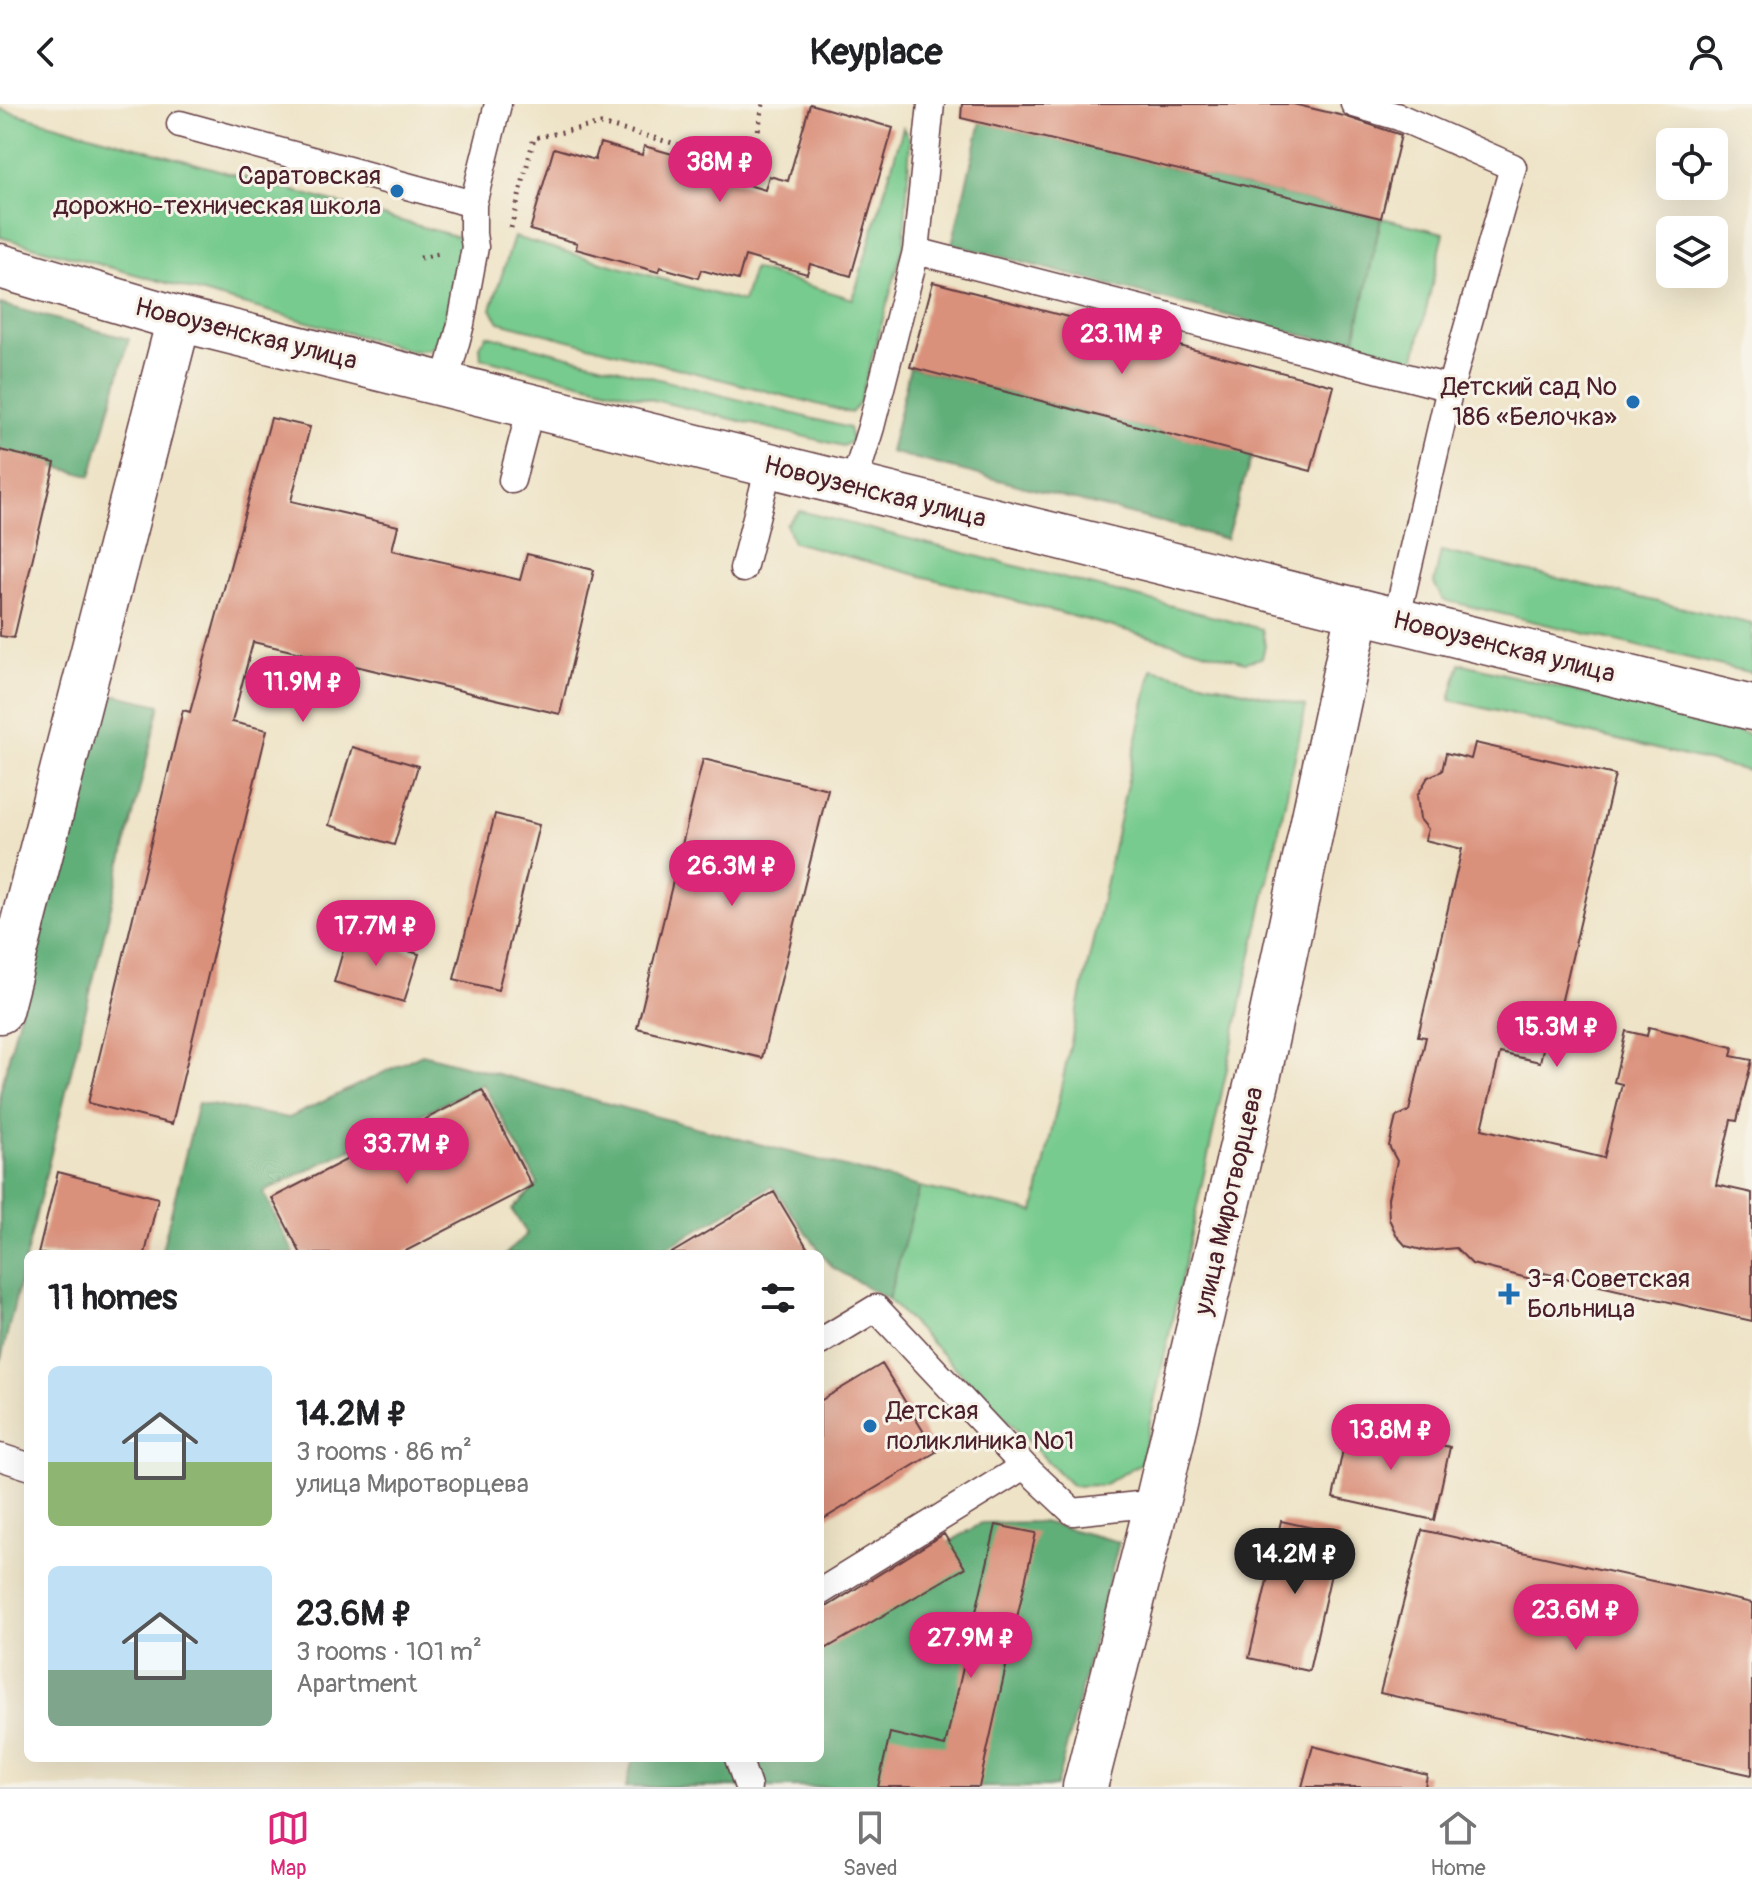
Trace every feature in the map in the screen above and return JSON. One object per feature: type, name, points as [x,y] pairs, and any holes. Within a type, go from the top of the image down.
[{"type":"street","name":"Новоузенская улица","points":[[0,266],[179,319],[1752,708]]},
{"type":"street","points":[[1,999],[179,319]]},
{"type":"street","name":"улица Миротворцева","points":[[1085,1787],[1157,1503],[1259,1074],[1377,616]]},
{"type":"lane","points":[[445,384],[461,324],[475,247],[473,204],[498,104]]},
{"type":"lane","points":[[853,486],[916,251],[931,104]]},
{"type":"lane","points":[[1354,104],[1399,117],[1513,167],[1450,388],[1377,616]]},
{"type":"lane","points":[[180,124],[473,204]]},
{"type":"lane","points":[[916,251],[1450,388]]},
{"type":"lane","points":[[512,480],[531,407]]},
{"type":"lane","points":[[743,569],[769,466]]},
{"type":"lane","points":[[824,1340],[876,1308],[1024,1466],[1073,1512],[1157,1503]]},
{"type":"lane","points":[[0,1457],[24,1465]]},
{"type":"lane","points":[[824,1590],[1024,1466]]},
{"type":"lane","points":[[739,1762],[748,1787]]},
{"type":"path","points":[[420,258],[475,247],[510,231],[534,138],[601,124],[752,164],[763,104]]},
{"type":"green space","points":[[0,109],[462,238],[441,338],[430,349],[413,351],[0,237]]},
{"type":"green space","points":[[981,122],[1381,218],[1353,348],[952,244]]},
{"type":"green space","points":[[903,128],[910,140],[904,244],[859,404],[851,413],[499,322],[491,309],[514,237],[743,302],[753,269],[853,299]]},
{"type":"green space","points":[[1381,218],[1444,233],[1413,366],[1353,348]]},
{"type":"green space","points":[[0,304],[129,339],[91,476],[0,452]]},
{"type":"green space","points":[[487,335],[849,428],[852,441],[843,446],[481,358],[480,346]]},
{"type":"green space","points":[[910,367],[1252,455],[1226,539],[890,452]]},
{"type":"green space","points":[[800,511],[1262,629],[1265,645],[1262,658],[1245,662],[793,542],[786,524]]},
{"type":"green space","points":[[1441,551],[1752,624],[1752,673],[1443,600],[1434,583]]},
{"type":"green space","points":[[1460,663],[1752,735],[1752,772],[1450,700]]},
{"type":"green space","points":[[1152,669],[1306,706],[1141,1463],[1103,1485],[1072,1486],[888,1299],[920,1187],[1034,1212]]},
{"type":"green space","points":[[117,695],[160,705],[27,1250],[24,1250],[24,1264],[0,1363],[0,1093],[97,701]]},
{"type":"green space","points":[[422,1054],[920,1187],[888,1299],[832,1267],[824,1256],[824,1250],[819,1250],[772,1186],[663,1250],[510,1250],[527,1234],[512,1210],[538,1184],[483,1084],[263,1192],[292,1250],[162,1250],[198,1103],[289,1118]]},
{"type":"green space","points":[[1042,1522],[1119,1542],[1056,1787],[626,1787],[632,1762],[824,1762],[824,1620],[981,1523]]},
{"type":"building","points":[[810,104],[893,128],[851,276],[810,264],[807,274],[745,256],[738,280],[701,270],[698,278],[660,267],[658,272],[576,249],[577,243],[530,230],[554,148],[595,160],[600,143],[642,155],[644,146],[690,159],[687,167],[765,190],[769,176],[788,181]]},
{"type":"building","points":[[962,104],[1293,104],[1344,116],[1401,135],[1381,218],[961,118]]},
{"type":"building","points":[[933,282],[1334,386],[1311,471],[910,367]]},
{"type":"building","points":[[271,418],[310,427],[291,501],[398,526],[392,550],[520,580],[527,554],[594,570],[560,714],[253,642],[232,722],[267,730],[172,1124],[88,1103],[183,710],[190,712]]},
{"type":"building","points":[[0,450],[55,463],[14,638],[0,636]]},
{"type":"building","points":[[1475,743],[1615,775],[1552,1042],[1545,1040],[1540,1062],[1500,1053],[1482,1129],[1604,1158],[1622,1084],[1614,1082],[1626,1031],[1647,1036],[1649,1027],[1733,1047],[1731,1056],[1752,1060],[1737,1121],[1731,1120],[1716,1185],[1752,1193],[1752,1321],[1544,1273],[1535,1280],[1472,1264],[1456,1248],[1426,1251],[1406,1246],[1397,1236],[1389,1219],[1388,1198],[1397,1161],[1389,1146],[1396,1117],[1409,1111],[1426,1037],[1418,1036],[1462,849],[1425,840],[1428,829],[1420,819],[1417,796],[1428,777],[1442,771],[1446,753],[1471,759]]},
{"type":"building","points":[[352,747],[418,766],[394,845],[329,825]]},
{"type":"building","points":[[703,759],[828,789],[762,1058],[637,1028]]},
{"type":"building","points":[[495,814],[539,825],[498,990],[454,979]]},
{"type":"building","points":[[348,934],[419,954],[404,1002],[334,982]]},
{"type":"building","points":[[482,1090],[532,1186],[408,1250],[299,1250],[272,1198]]},
{"type":"building","points":[[58,1172],[158,1198],[146,1250],[39,1250]]},
{"type":"building","points":[[774,1192],[809,1250],[677,1250]]},
{"type":"building","name":"Детская поликлиника №1","points":[[882,1364],[936,1452],[824,1519],[824,1399]]},
{"type":"building","points":[[1348,1425],[1450,1447],[1434,1520],[1333,1498]]},
{"type":"building","points":[[1281,1521],[1340,1534],[1309,1671],[1249,1658]]},
{"type":"building","points":[[996,1525],[1036,1533],[979,1787],[878,1787],[890,1733],[945,1746]]},
{"type":"building","points":[[1422,1530],[1752,1603],[1752,1775],[1380,1693]]},
{"type":"building","points":[[944,1534],[965,1568],[824,1650],[824,1607]]},
{"type":"building","points":[[1313,1746],[1427,1775],[1425,1787],[1302,1787]]},
{"type":"place","name":"Саратовская дорожно-техническая школа","points":[[397,191]]},
{"type":"place","name":"Детский сад № 186 «Белочка»","points":[[1633,402]]},
{"type":"place","name":"3-я Советская Больница","points":[[1509,1294]]},
{"type":"place","name":"Детская поликлиника №1","points":[[870,1426]]}]
